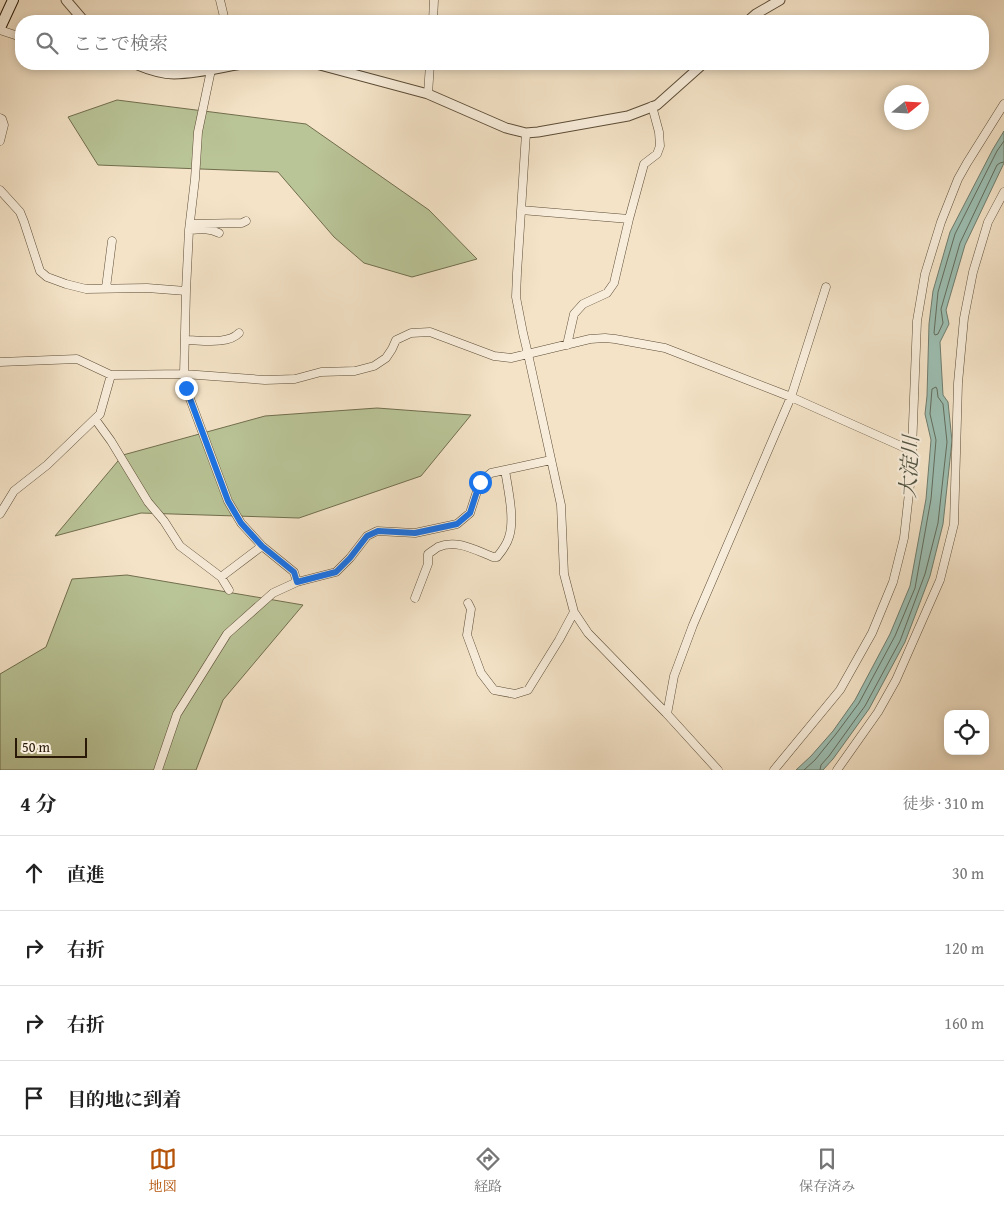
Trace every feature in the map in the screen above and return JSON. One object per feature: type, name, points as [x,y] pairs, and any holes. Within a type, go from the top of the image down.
[{"type":"main road","points":[[0,29],[13,0]]},
{"type":"street","points":[[66,0],[79,15]]},
{"type":"street","points":[[220,0],[224,15]]},
{"type":"street","points":[[433,15],[434,0]]},
{"type":"street","points":[[755,15],[780,0]]},
{"type":"street","points":[[0,29],[15,35]]},
{"type":"street","points":[[154,70],[173,74],[212,70],[198,132],[190,227],[186,291],[184,374],[186,388],[228,501],[241,523],[262,546],[294,572],[297,582]]},
{"type":"street","points":[[340,70],[428,94],[506,128],[526,133],[628,116],[657,105],[696,70]]},
{"type":"street","points":[[428,94],[430,70]]},
{"type":"street","points":[[774,770],[840,690],[872,633],[892,582],[904,538],[911,475],[917,320],[925,274],[941,222],[958,179],[1004,104]]},
{"type":"street","points":[[566,345],[574,314],[583,304],[607,293],[614,283],[644,164],[657,154],[660,146],[659,132],[652,106]]},
{"type":"street","points":[[0,118],[4,125],[0,141]]},
{"type":"street","points":[[526,133],[516,297],[522,333],[561,506],[564,574],[574,612],[588,632],[718,770]]},
{"type":"street","points":[[0,190],[20,212],[40,270],[47,277],[86,289],[147,288],[186,291]]},
{"type":"street","points":[[837,770],[878,712],[896,680],[940,580],[954,524],[958,383],[964,318],[972,272],[988,222],[1004,192]]},
{"type":"street","points":[[521,210],[629,219]]},
{"type":"street","points":[[190,227],[242,223],[246,221]]},
{"type":"street","points":[[190,227],[213,230],[219,233]]},
{"type":"street","points":[[106,288],[112,241]]},
{"type":"street","points":[[667,714],[674,676],[693,626],[791,397],[826,287]]},
{"type":"street","points":[[0,362],[77,359],[111,375],[184,374],[265,380],[295,379],[321,372],[355,371],[374,366],[386,358],[396,340],[410,333],[430,332],[494,356],[511,358],[590,339],[605,338],[665,348],[791,397],[912,450]]},
{"type":"street","points":[[185,340],[226,340],[239,333]]},
{"type":"street","points":[[0,514],[14,491],[47,465],[100,414],[111,375]]},
{"type":"street","points":[[95,419],[112,441],[148,502],[164,521],[180,546],[221,577],[229,590]]},
{"type":"street","points":[[158,770],[177,714],[227,634],[273,593],[297,582],[336,572],[367,536],[378,531],[415,533],[457,524],[470,513],[480,482],[491,473],[551,460]]},
{"type":"street","points":[[415,598],[428,564],[428,554],[438,547],[453,544],[464,545],[493,558],[497,557],[502,551],[509,537],[512,522],[505,470]]},
{"type":"street","points":[[221,577],[262,546]]},
{"type":"street","points":[[468,603],[471,609],[467,635],[481,673],[494,690],[515,694],[528,690],[574,612]]},
{"type":"green space","points":[[117,100],[306,124],[429,210],[477,259],[412,277],[364,263],[334,237],[278,172],[98,165],[68,117]]},
{"type":"green space","points":[[377,408],[471,415],[421,476],[299,518],[141,513],[55,536],[123,455],[265,416]]},
{"type":"green space","points":[[127,575],[303,605],[223,700],[196,770],[0,770],[0,674],[46,647],[72,579]]},
{"type":"water","points":[[1004,131],[1004,163],[965,245],[946,310],[949,324],[940,342],[943,395],[948,402],[952,441],[943,524],[930,576],[905,642],[869,709],[823,770],[796,770],[833,731],[855,700],[890,634],[910,586],[926,499],[931,440],[925,414],[929,324],[933,291],[950,232]]},
{"type":"route","points":[[186,388],[228,501],[241,523],[262,546],[294,572],[297,582],[336,572],[367,536],[378,531],[415,533],[457,524],[470,513],[480,482]]},
{"type":"water label","name":"大淀川","points":[[909,467]]}]
